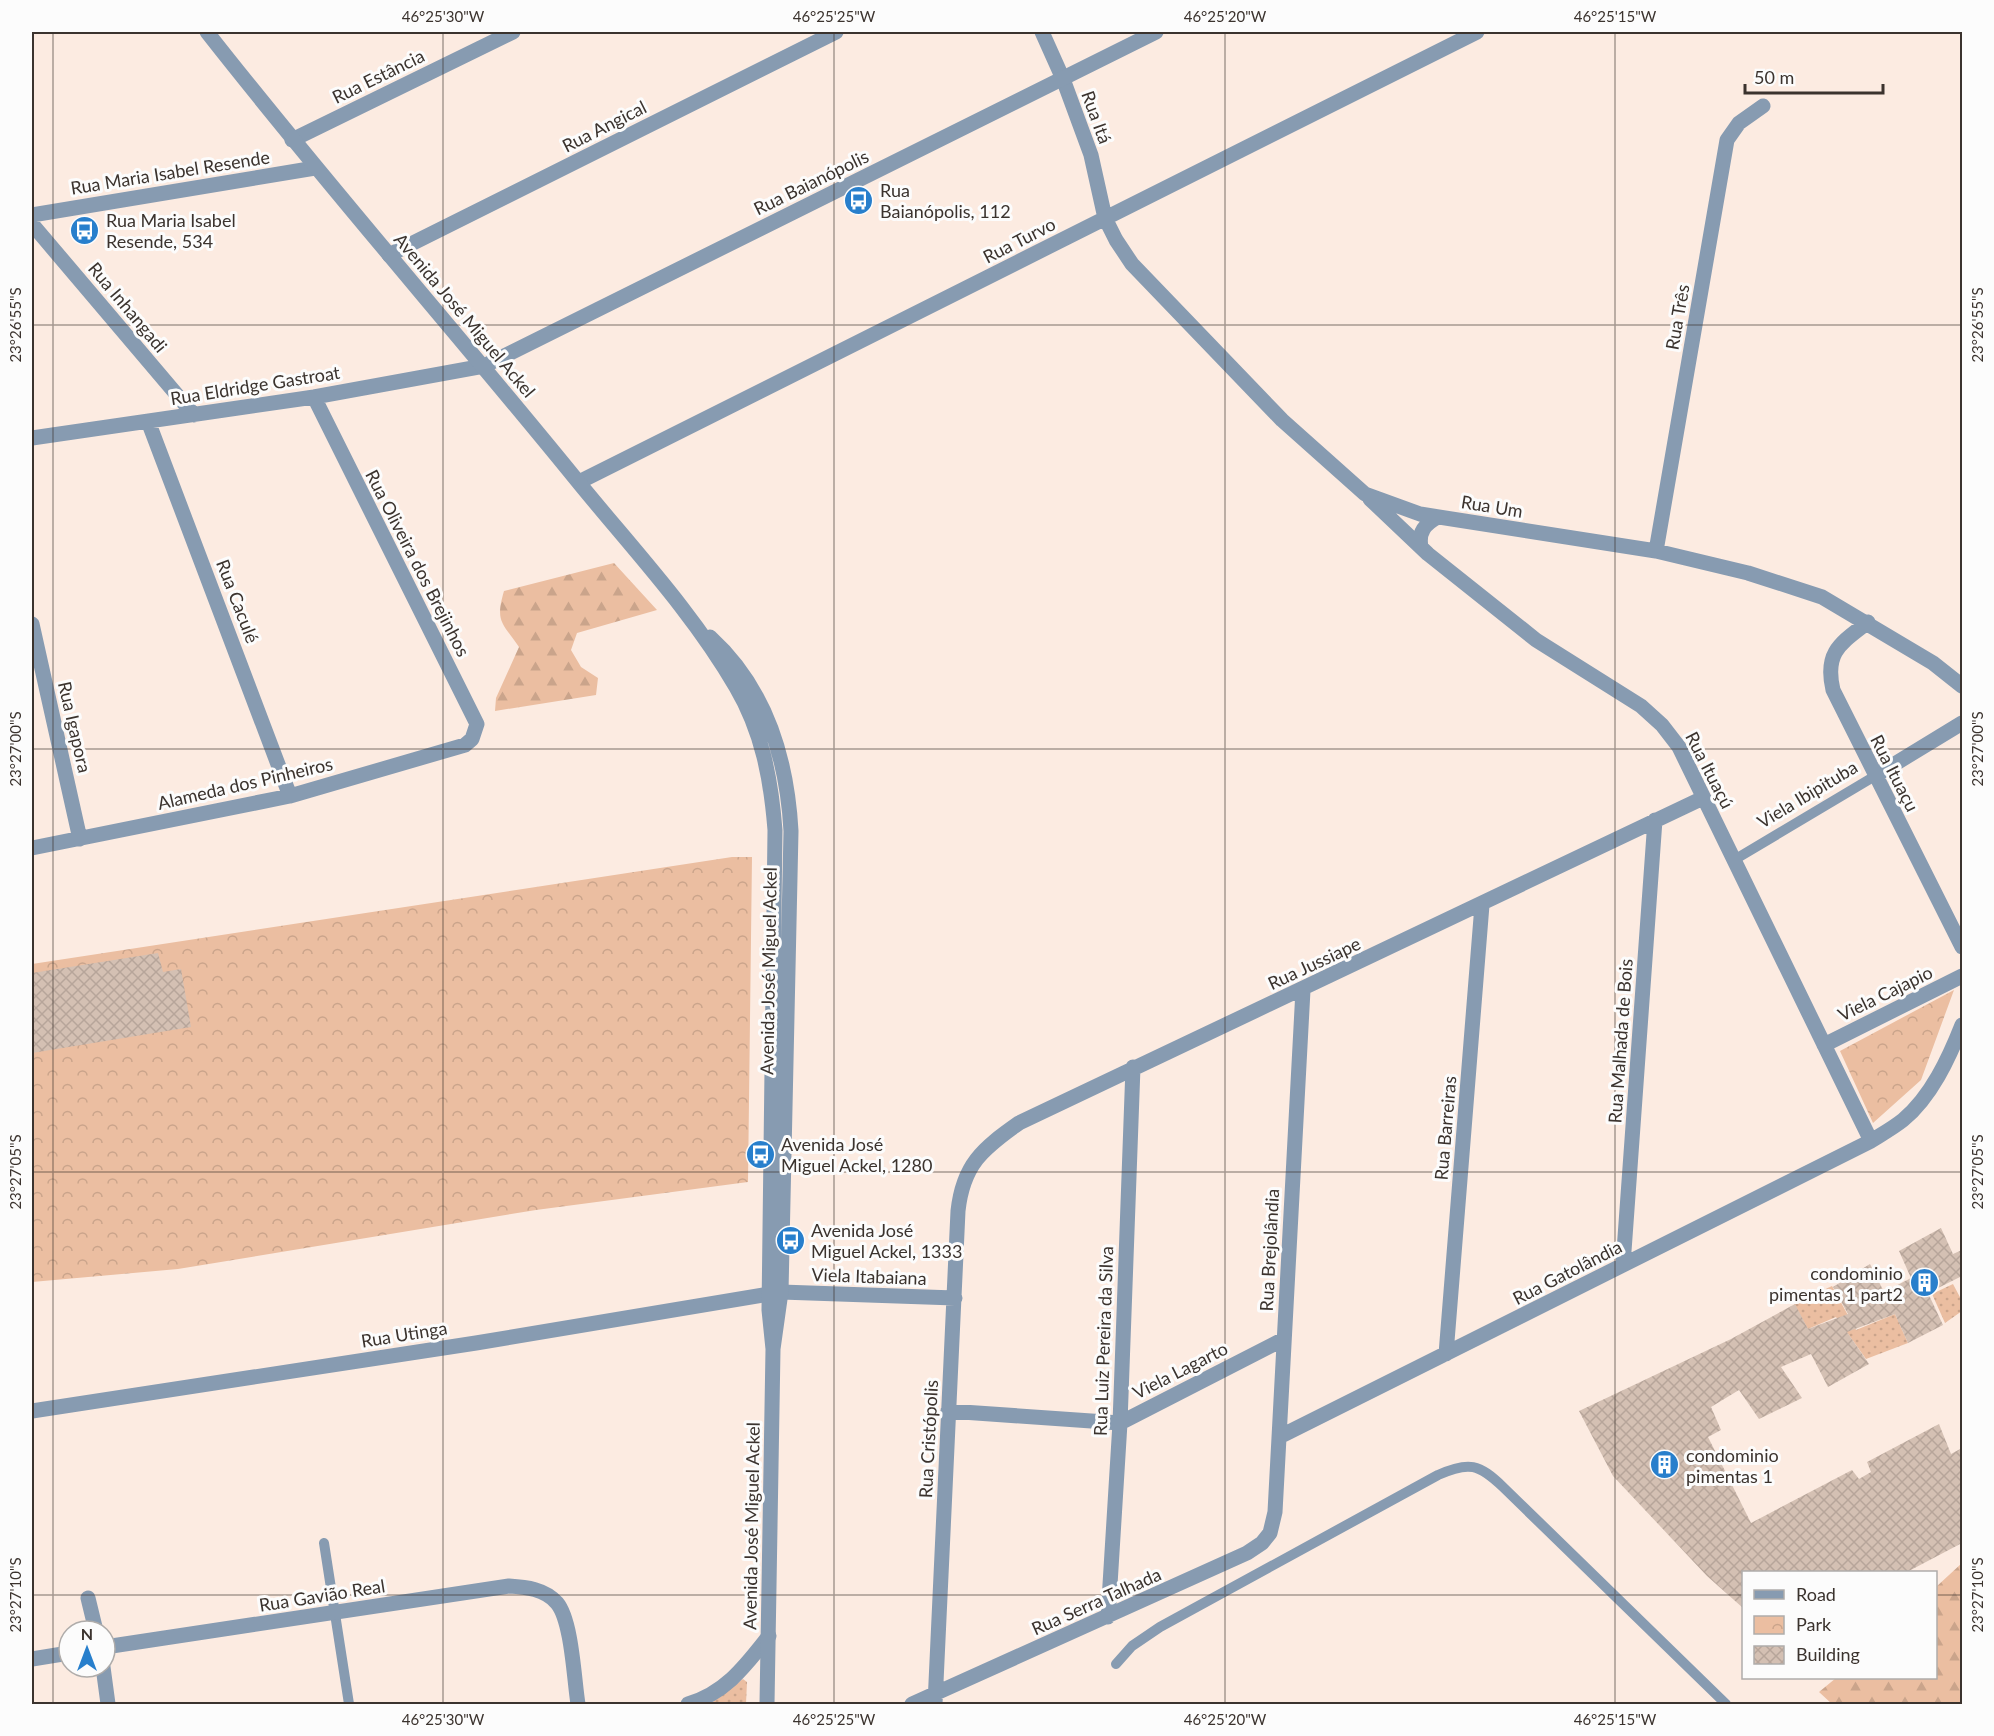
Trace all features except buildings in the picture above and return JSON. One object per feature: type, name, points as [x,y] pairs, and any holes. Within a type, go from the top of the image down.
[{"type":"street","name":"Avenida José Miguel Ackel","points":[[207,32],[315,168],[484,366],[694,624],[736,687],[764,753],[772,792],[775,881],[775,1293],[767,1704]]},
{"type":"street","name":"Rua Estância","points":[[292,140],[513,32]]},
{"type":"street","name":"Rua Angical","points":[[389,255],[836,32]]},
{"type":"street","name":"Rua Itá","points":[[1042,32],[1063,78],[1091,155],[1106,218]]},
{"type":"street","name":"Rua Baianópolis","points":[[484,366],[1156,32]]},
{"type":"street","name":"Rua Turvo","points":[[579,482],[1477,32]]},
{"type":"street","name":"Rua Três","points":[[1656,551],[1727,140],[1739,123],[1762,106]]},
{"type":"street","name":"Rua Maria Isabel Resende","points":[[32,215],[315,168]]},
{"type":"street","name":"Rua Um","points":[[1106,218],[1116,240],[1132,264],[1282,420],[1365,494],[1420,514],[1656,551],[1748,573],[1822,597],[1868,622],[1933,663],[1962,686]]},
{"type":"street","name":"Rua Inhangadi","points":[[32,224],[194,415]]},
{"type":"street","name":"Rua Eldridge Gastroat","points":[[32,438],[314,397],[484,366]]},
{"type":"street","name":"Rua Oliveira dos Brejinhos","points":[[314,397],[477,724],[472,739],[465,745]]},
{"type":"street","name":"Rua Caculé","points":[[148,421],[290,796]]},
{"type":"street","name":"Rua Ituaçú","points":[[1365,494],[1421,547],[1536,640],[1641,706],[1662,725],[1679,747],[1871,1141]]},
{"type":"street","points":[[1421,547],[1421,532],[1426,524],[1438,517]]},
{"type":"street","name":"Rua Ituaçu","points":[[1868,622],[1839,644],[1832,657],[1829,674],[1833,690],[1962,947]]},
{"type":"street","name":"Rua Igapora","points":[[32,624],[80,838]]},
{"type":"street","name":"Viela Ibipituba","points":[[1875,776],[1962,723]]},
{"type":"street","name":"Alameda dos Pinheiros","points":[[32,848],[290,796],[465,745]]},
{"type":"street","name":"Rua Jussiape","points":[[961,1186],[971,1164],[992,1142],[1010,1129],[1133,1068],[1303,990],[1703,798]]},
{"type":"street","name":"Rua Malhada de Bois","points":[[1623,1265],[1655,820]]},
{"type":"street","name":"Rua Barreiras","points":[[1446,1354],[1482,905]]},
{"type":"street","name":"Viela Cajapio","points":[[1824,1045],[1962,976]]},
{"type":"street","name":"Rua Brejolândia","points":[[1275,1512],[1303,990]]},
{"type":"street","points":[[1871,1141],[1904,1119],[1931,1086],[1951,1054],[1962,1025]]},
{"type":"street","name":"Rua Luiz Pereira da Silva","points":[[1108,1617],[1120,1423],[1133,1068]]},
{"type":"street","name":"Rua Gatolândia","points":[[1279,1437],[1871,1141]]},
{"type":"street","name":"Rua Cristópolis","points":[[935,1700],[961,1186]]},
{"type":"street","name":"Viela Itabaiana","points":[[775,1293],[955,1298]]},
{"type":"street","name":"Rua Utinga","points":[[32,1411],[476,1343],[775,1293]]},
{"type":"street","name":"Viela Lagarto","points":[[1120,1423],[1284,1340]]},
{"type":"street","points":[[948,1411],[1120,1423]]},
{"type":"street","name":"Rua Serra Talhada","points":[[912,1704],[935,1700],[1247,1553],[1262,1543],[1270,1533],[1275,1512]]},
{"type":"street","name":"Rua Gavião Real","points":[[117,1645],[509,1586],[528,1587],[544,1593],[558,1604],[565,1620],[578,1704]]},
{"type":"street","points":[[88,1598],[93,1619]]},
{"type":"street","points":[[688,1704],[713,1695],[727,1685],[769,1636]]},
{"type":"street","points":[[32,1659],[57,1655]]},
{"type":"street","points":[[105,1679],[108,1704]]},
{"type":"lane","name":"Viela Ibipituba","points":[[1734,861],[1875,776]]},
{"type":"lane","points":[[1116,1664],[1140,1639],[1160,1627],[1438,1475],[1457,1467],[1474,1466],[1489,1474],[1503,1487],[1726,1704]]},
{"type":"lane","points":[[324,1543],[349,1704]]},
{"type":"green space","points":[[614,563],[657,610],[577,633],[571,650],[581,667],[598,678],[596,695],[495,711],[496,698],[519,647],[504,626],[500,616],[504,591]]},
{"type":"green space","points":[[732,857],[752,857],[748,1182],[536,1210],[178,1269],[32,1282],[32,964]]},
{"type":"green space","points":[[1954,990],[1921,1080],[1873,1123],[1840,1051]]},
{"type":"green space","points":[[1953,1284],[1962,1301],[1962,1311],[1945,1323],[1932,1294]]},
{"type":"green space","points":[[1832,1286],[1856,1330],[1895,1314],[1908,1343],[1866,1359],[1836,1317],[1808,1329],[1794,1304]]},
{"type":"green space","points":[[1962,1563],[1962,1704],[1832,1704],[1819,1692],[1835,1679],[1937,1679],[1937,1586]]},
{"type":"green space","points":[[743,1679],[747,1682],[746,1704],[710,1704]]},
{"type":"place","name":"Rua Baianópolis, 112","points":[[859,200]]},
{"type":"place","name":"Rua Maria Isabel Resende, 534","points":[[85,230]]},
{"type":"place","name":"Avenida José Miguel Ackel, 1280","points":[[760,1154]]},
{"type":"place","name":"Avenida José Miguel Ackel, 1333","points":[[790,1240]]},
{"type":"place","name":"condominio pimentas 1 part2","points":[[1924,1283]]},
{"type":"place","name":"condominio pimentas 1","points":[[1665,1465]]}]
